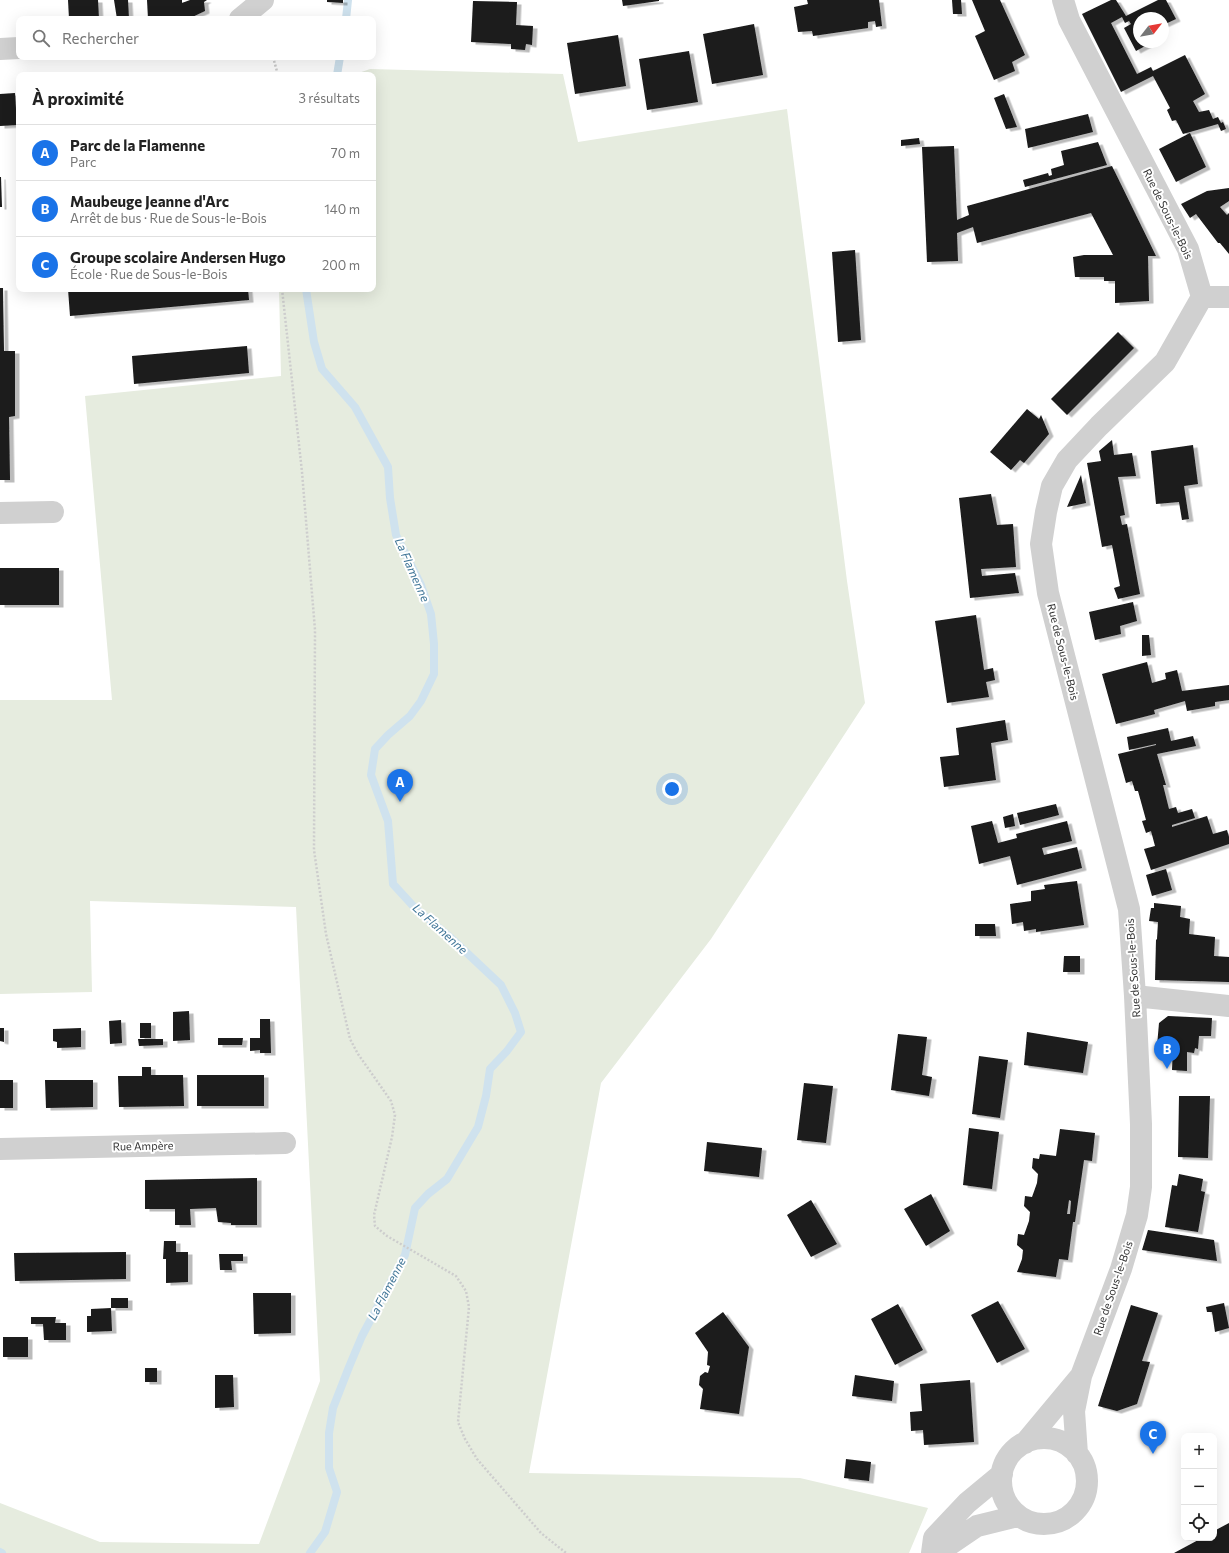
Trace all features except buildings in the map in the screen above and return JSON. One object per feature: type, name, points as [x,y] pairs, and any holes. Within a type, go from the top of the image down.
[{"type":"street","points":[[244,16],[263,0]]},
{"type":"street","name":"Rue de Sous-le-Bois","points":[[1063,0],[1069,20],[1188,249],[1202,297],[1165,362],[1099,426],[1067,460],[1052,486],[1041,544],[1048,593],[1129,909],[1141,1124],[1141,1187],[1137,1215],[1121,1269],[1081,1376],[1074,1412],[1077,1454]]},
{"type":"street","points":[[0,48],[16,48]]},
{"type":"street","points":[[1202,297],[1229,297]]},
{"type":"street","points":[[0,513],[53,512]]},
{"type":"street","points":[[1135,996],[1229,1006]]},
{"type":"street","name":"Rue Ampère","points":[[0,1149],[286,1143]]},
{"type":"street","name":"Rue de Sous-le-Bois","points":[[1025,1443],[1081,1376]]},
{"type":"street","points":[[1040,1438],[1051,1438],[1062,1442],[1077,1454],[1083,1462],[1086,1472],[1087,1487],[1083,1500],[1075,1512],[1063,1520],[1050,1524],[1036,1523],[1018,1516],[1006,1500],[1002,1486],[1002,1474],[1006,1461],[1014,1450],[1025,1443],[1040,1438]]},
{"type":"street","points":[[932,1553],[934,1538],[967,1502],[1002,1474]]},
{"type":"street","points":[[937,1553],[977,1526],[1018,1516]]},
{"type":"path","points":[[274,60],[277,72]]},
{"type":"path","points":[[282,292],[302,472],[315,630],[314,850],[326,934],[350,1039],[358,1054],[391,1100],[395,1115],[392,1137],[374,1215],[375,1226],[391,1238],[456,1276],[466,1291],[469,1307],[458,1422],[465,1438],[477,1458],[541,1533],[566,1553]]},
{"type":"shaded area","points":[[370,69],[563,74],[578,142],[787,109],[847,581],[865,703],[711,939],[601,1083],[529,1473],[800,1478],[928,1508],[909,1553],[0,1553],[0,1503],[100,1542],[259,1544],[320,1381],[296,907],[90,901],[92,992],[0,994],[0,700],[112,700],[85,396],[281,376],[279,292],[376,292],[376,72],[362,72]]},
{"type":"waterway","name":"La Flamenne","points":[[346,16],[348,0]]},
{"type":"waterway","name":"La Flamenne","points":[[338,72],[340,60]]},
{"type":"waterway","name":"La Flamenne","points":[[306,292],[314,342],[322,369],[355,407],[388,467],[390,498],[396,535],[421,585],[431,614],[434,644],[434,674],[421,701],[410,716],[388,735],[375,749],[371,775],[388,821],[393,884],[415,908],[450,937],[501,985],[515,1013],[521,1032],[507,1051],[490,1069],[486,1096],[478,1127],[447,1179],[428,1194],[415,1208],[405,1255],[362,1336],[349,1367],[333,1408],[329,1433],[329,1468],[337,1492],[325,1532],[310,1553]]},
{"type":"place","name":"Parc de la Flamenne","points":[[400,802]]},
{"type":"place","name":"Maubeuge Jeanne d'Arc","points":[[1167,1069]]},
{"type":"place","name":"Groupe scolaire Andersen Hugo","points":[[1153,1454]]}]
